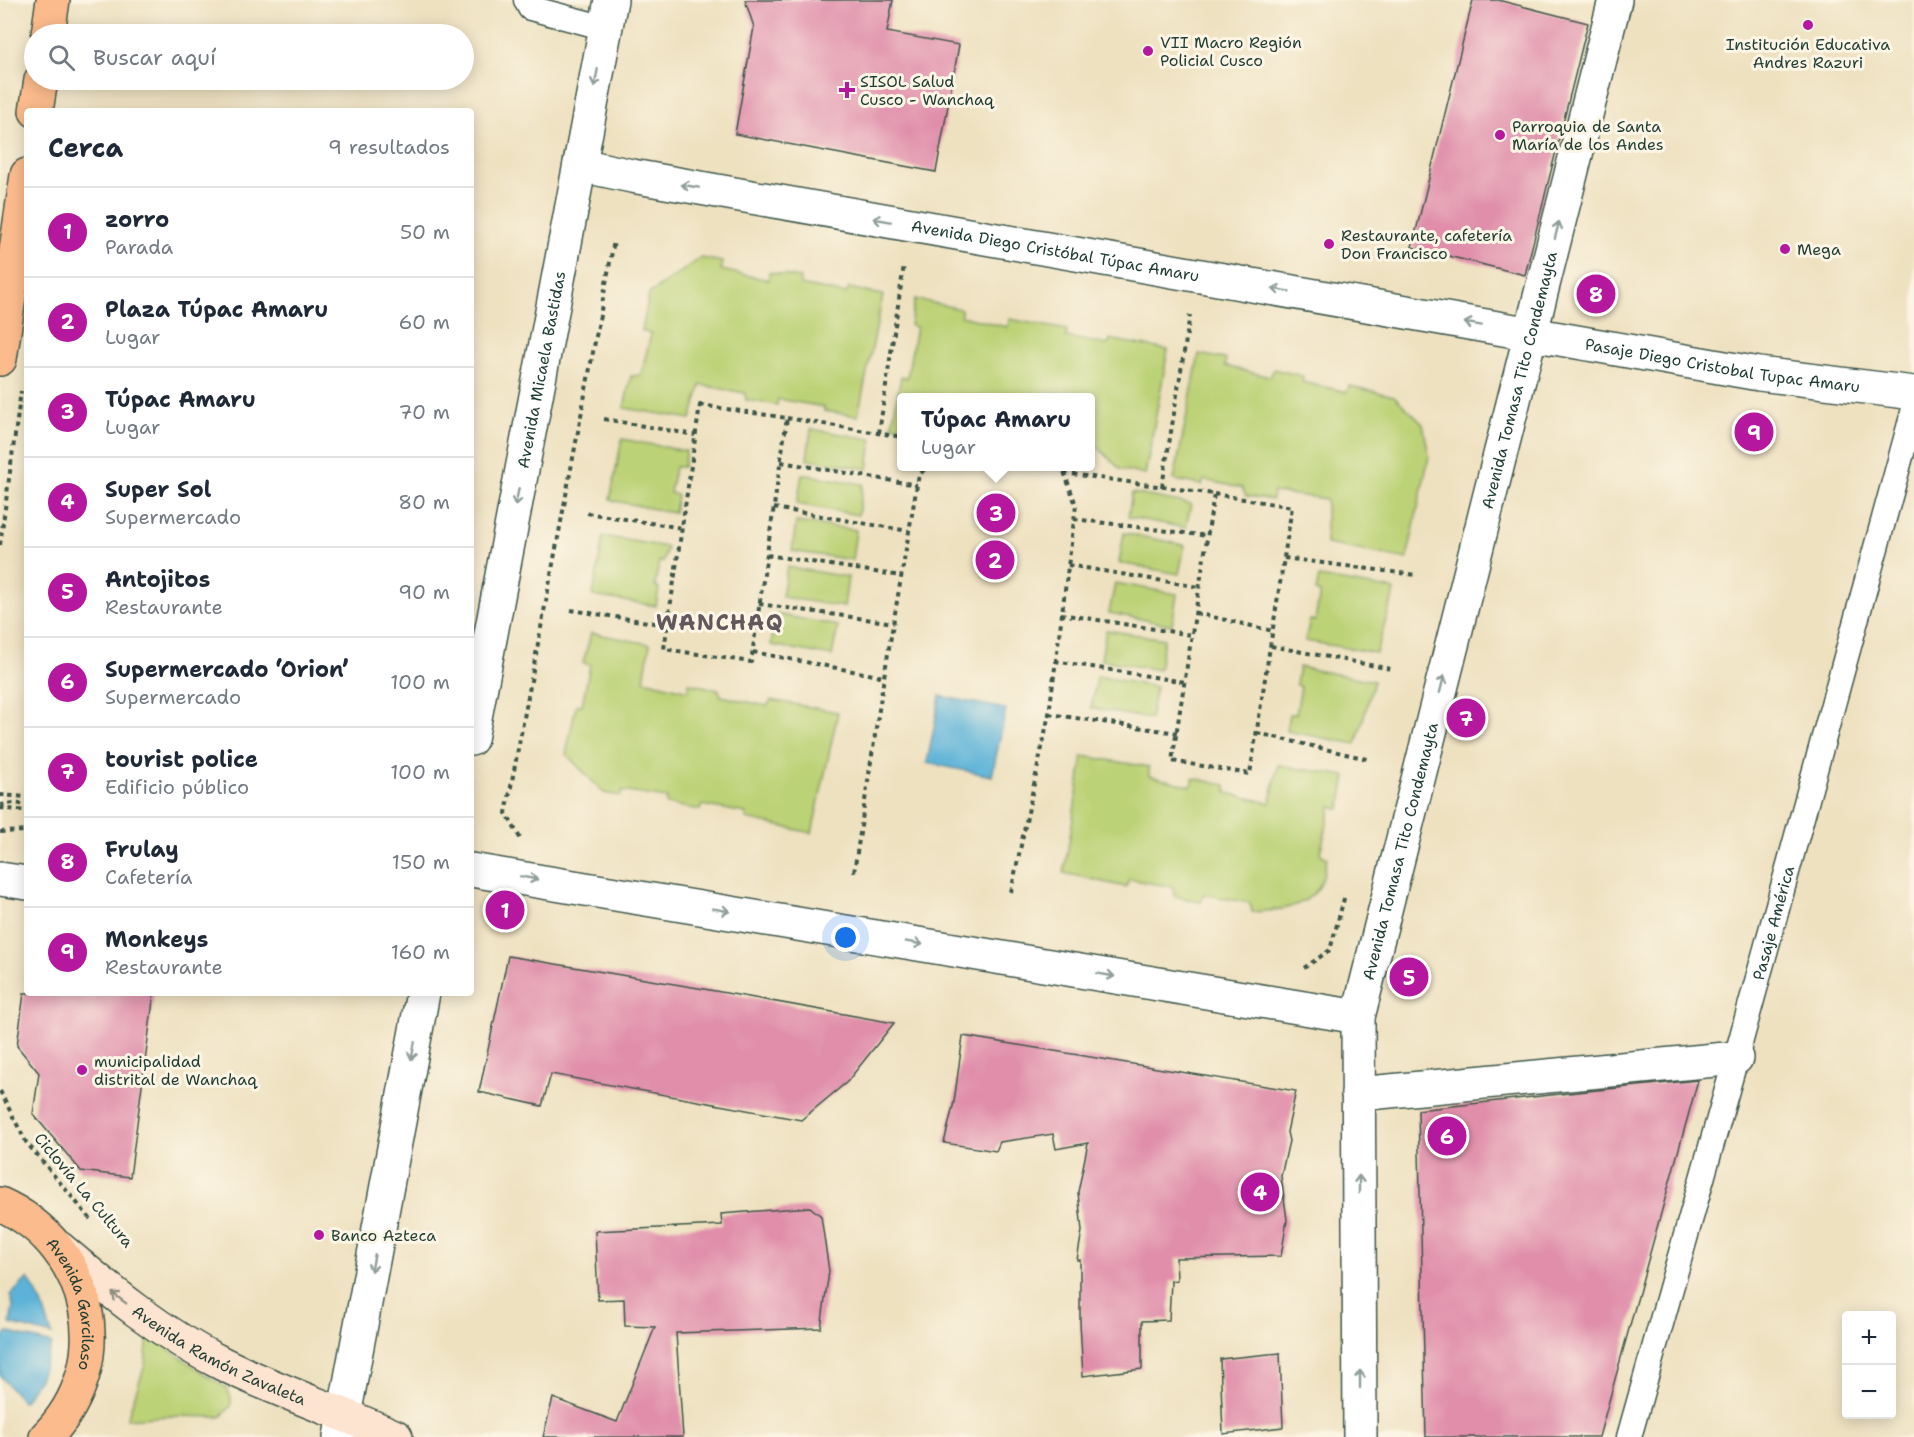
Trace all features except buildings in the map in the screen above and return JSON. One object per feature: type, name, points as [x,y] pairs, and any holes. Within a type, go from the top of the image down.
[{"type":"main road","points":[[49,24],[53,0]]},
{"type":"main road","points":[[36,108],[39,90]]},
{"type":"main road","points":[[0,359],[24,195]]},
{"type":"main road","name":"Avenida Garcilaso","points":[[0,1184],[9,1208],[40,1228],[59,1248],[75,1275],[88,1318],[88,1351],[76,1394],[60,1422],[46,1437]]},
{"type":"main road","name":"Avenida Ramón Zavaleta","points":[[59,1248],[151,1322],[191,1347],[343,1426],[396,1437]]},
{"type":"street","name":"Avenida Tomasa Tito Condemayta","points":[[1360,1437],[1358,1017],[1615,0]]},
{"type":"street","name":"Avenida Micaela Bastidas","points":[[474,723],[609,14]]},
{"type":"street","name":"Avenida Diego Cristóbal Túpac Amaru","points":[[580,165],[1530,334]]},
{"type":"street","name":"Pasaje Diego Cristobal Tupac Amaru","points":[[1530,334],[1759,374],[1914,393]]},
{"type":"street","points":[[474,870],[1358,1017]]},
{"type":"street","points":[[0,879],[24,883]]},
{"type":"street","points":[[343,1426],[422,996]]},
{"type":"street","points":[[1358,1094],[1736,1058]]},
{"type":"lane","points":[[526,0],[530,8],[609,14]]},
{"type":"lane","name":"Pasaje América","points":[[1629,1437],[1736,1058],[1914,409]]},
{"type":"path","points":[[523,843],[506,813],[614,241]]},
{"type":"path","points":[[879,433],[904,265]]},
{"type":"path","points":[[1162,487],[1190,315]]},
{"type":"path","points":[[0,545],[21,391]]},
{"type":"path","points":[[788,418],[751,662],[664,649],[700,405],[788,418],[897,436]]},
{"type":"path","points":[[604,419],[695,435]]},
{"type":"path","points":[[781,462],[917,485]]},
{"type":"path","points":[[854,872],[901,576],[919,475],[923,471]]},
{"type":"path","points":[[1011,892],[1048,714],[1076,505],[1064,473],[1214,494],[1292,507],[1250,774],[1172,761],[1214,494]]},
{"type":"path","points":[[774,508],[909,531]]},
{"type":"path","points":[[587,513],[682,528]]},
{"type":"path","points":[[1074,519],[1208,536]]},
{"type":"path","points":[[767,555],[901,576]]},
{"type":"path","points":[[1284,558],[1416,575]]},
{"type":"path","points":[[1068,566],[1199,587]]},
{"type":"path","points":[[759,604],[894,622]]},
{"type":"path","points":[[571,610],[667,625]]},
{"type":"path","points":[[1196,613],[1273,631]]},
{"type":"path","points":[[1061,614],[1192,635]]},
{"type":"path","points":[[1271,646],[1391,669]]},
{"type":"path","points":[[753,652],[884,677]]},
{"type":"path","points":[[1055,661],[1185,682]]},
{"type":"path","points":[[1048,714],[1177,733]]},
{"type":"path","points":[[1257,733],[1367,759]]},
{"type":"path","points":[[0,795],[24,797]]},
{"type":"path","points":[[0,807],[14,803],[24,805]]},
{"type":"path","points":[[0,807],[24,811]]},
{"type":"path","points":[[0,832],[24,831]]},
{"type":"path","points":[[1303,969],[1330,950],[1346,895]]},
{"type":"path","name":"Ciclovía La Cultura","points":[[0,1091],[26,1142],[98,1228]]},
{"type":"green space","points":[[701,258],[723,262],[721,270],[769,280],[769,272],[800,278],[800,285],[846,294],[849,288],[883,295],[858,416],[824,411],[824,407],[778,399],[777,405],[746,400],[745,393],[701,385],[691,419],[624,408],[631,376],[641,375],[651,334],[642,331],[649,294]]},
{"type":"green space","points":[[915,299],[961,309],[961,316],[1007,327],[1010,319],[1067,330],[1066,337],[1108,345],[1110,339],[1168,350],[1145,475],[1120,469],[1095,444],[1095,393],[898,393],[901,377],[907,378],[916,327],[910,325]]},
{"type":"green space","points":[[1199,354],[1226,359],[1225,366],[1270,377],[1274,369],[1303,376],[1302,382],[1347,392],[1349,386],[1394,396],[1423,424],[1429,456],[1407,559],[1326,544],[1326,499],[1273,492],[1272,500],[1246,496],[1242,488],[1204,480],[1202,485],[1174,480]]},
{"type":"green space","points":[[897,398],[897,426],[892,425]]},
{"type":"green space","points":[[811,429],[872,439],[868,469],[807,459]]},
{"type":"green space","points":[[622,439],[686,451],[683,467],[675,467],[670,493],[677,495],[674,513],[610,500]]},
{"type":"green space","points":[[802,474],[863,484],[858,515],[797,504]]},
{"type":"green space","points":[[1132,493],[1191,504],[1186,528],[1128,517]]},
{"type":"green space","points":[[796,522],[856,530],[852,560],[792,551]]},
{"type":"green space","points":[[1124,533],[1185,545],[1179,574],[1119,563]]},
{"type":"green space","points":[[603,536],[667,547],[663,562],[659,561],[655,586],[659,588],[656,606],[593,596]]},
{"type":"green space","points":[[787,567],[848,577],[844,607],[782,597]]},
{"type":"green space","points":[[1319,577],[1395,590],[1376,653],[1305,641],[1310,620],[1315,621],[1320,593],[1316,591]]},
{"type":"green space","points":[[1115,583],[1177,594],[1172,625],[1109,613]]},
{"type":"green space","points":[[776,614],[838,626],[832,656],[771,645]]},
{"type":"green space","points":[[1106,630],[1164,639],[1159,670],[1101,660]]},
{"type":"green space","points":[[591,633],[650,644],[644,680],[688,691],[689,683],[719,690],[721,696],[767,706],[771,700],[838,712],[812,833],[746,819],[746,813],[702,805],[700,810],[666,804],[667,798],[622,791],[621,796],[604,793],[566,754],[576,705],[582,705],[590,665],[583,663]]},
{"type":"green space","points":[[1299,667],[1374,681],[1356,744],[1286,731],[1289,714],[1296,714],[1301,687],[1296,684]]},
{"type":"green space","points":[[1097,676],[1156,687],[1150,719],[1091,708]]},
{"type":"green space","points":[[1083,756],[1149,767],[1149,776],[1191,786],[1193,778],[1226,785],[1227,793],[1270,803],[1278,765],[1346,776],[1340,809],[1331,807],[1320,854],[1327,858],[1319,887],[1311,896],[1296,905],[1278,910],[1252,912],[1250,903],[1203,894],[1201,902],[1174,896],[1173,887],[1129,879],[1126,887],[1064,873]]},
{"type":"green space","points":[[148,1335],[227,1389],[231,1397],[231,1406],[221,1417],[169,1416],[127,1419],[145,1365]]},
{"type":"water","points":[[940,696],[1006,709],[992,776],[927,763]]},
{"type":"water","points":[[28,1278],[42,1303],[52,1335],[10,1324],[13,1306],[11,1295]]},
{"type":"water","points":[[7,1332],[52,1344],[40,1377],[23,1402],[0,1376],[0,1344]]},
{"type":"place","name":"Institución Educativa Andres Razuri","points":[[1808,25]]},
{"type":"place","name":"VII Macro Región Policial Cusco","points":[[1148,51]]},
{"type":"place","name":"SISOL Salud Cusco - Wanchaq","points":[[847,90]]},
{"type":"place","name":"Parroquia de Santa María de los Andes","points":[[1500,135]]},
{"type":"place","name":"Restaurante, cafetería Don Francisco","points":[[1329,244]]},
{"type":"place","name":"Mega","points":[[1785,249]]},
{"type":"place","name":"Frulay","points":[[1596,294]]},
{"type":"place","name":"Monkeys","points":[[1754,432]]},
{"type":"place","name":"Túpac Amaru","points":[[996,513]]},
{"type":"place","name":"Plaza Túpac Amaru","points":[[995,560]]},
{"type":"place","name":"tourist police","points":[[1466,718]]},
{"type":"place","name":"zorro","points":[[505,910]]},
{"type":"place","name":"Antojitos","points":[[1409,977]]},
{"type":"place","name":"municipalidad distrital de Wanchaq","points":[[82,1070]]},
{"type":"place","name":"Supermercado ‘Orion’","points":[[1447,1136]]},
{"type":"place","name":"Super Sol","points":[[1260,1192]]},
{"type":"place","name":"Banco Azteca","points":[[319,1235]]},
{"type":"district","name":"WANCHAQ","points":[[720,622]]}]
